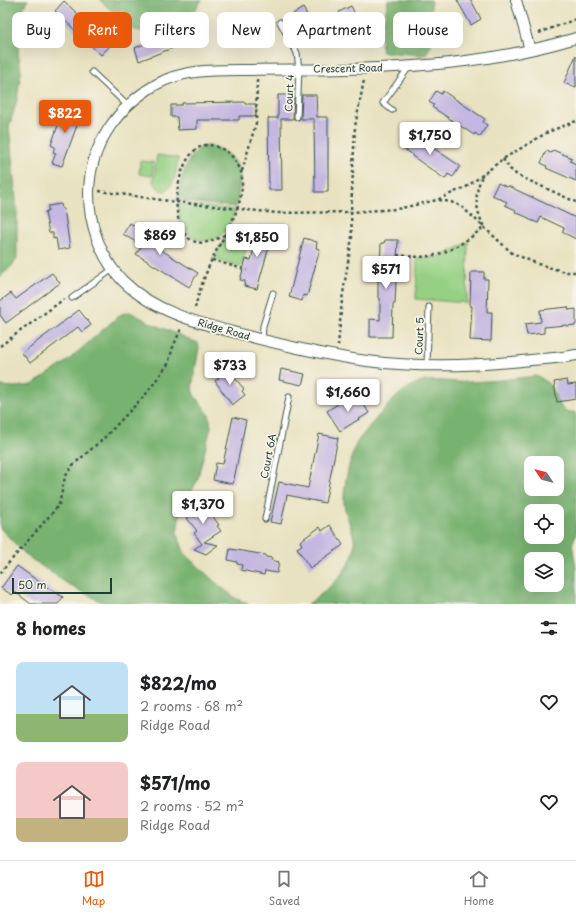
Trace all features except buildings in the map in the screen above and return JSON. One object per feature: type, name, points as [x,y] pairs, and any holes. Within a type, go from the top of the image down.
[{"type":"street","points":[[516,0],[530,50]]},
{"type":"street","name":"Crescent Road","points":[[127,105],[154,85],[179,75],[206,71],[409,67],[455,63],[530,50],[576,38]]},
{"type":"street","name":"Ridge Road","points":[[127,105],[111,124],[100,143],[92,164],[89,189],[90,208],[95,232],[100,246],[113,269],[134,291],[155,304],[187,318],[262,339],[337,356],[369,361],[428,366],[487,365],[576,355]]},
{"type":"lane","name":"Court 4","points":[[280,22],[297,53],[299,69],[297,117]]},
{"type":"lane","points":[[392,110],[383,104],[409,67]]},
{"type":"lane","points":[[92,72],[127,105]]},
{"type":"lane","points":[[72,298],[113,269]]},
{"type":"lane","points":[[262,339],[263,326],[273,293]]},
{"type":"lane","name":"Court 5","points":[[428,366],[429,307]]},
{"type":"lane","name":"Court 6A","points":[[265,519],[289,397]]},
{"type":"path","points":[[539,33],[576,19]]},
{"type":"path","points":[[195,308],[212,260],[225,233],[233,222],[238,209],[242,186],[242,171],[256,123],[257,69]]},
{"type":"path","points":[[337,356],[342,300],[352,237],[351,212],[355,127],[364,80]]},
{"type":"path","points":[[89,189],[176,202],[276,213],[351,212],[398,208],[437,200],[468,186],[503,159],[548,132],[576,121]]},
{"type":"path","points":[[242,171],[232,154],[221,148],[210,145],[197,148],[187,160],[183,168],[177,189],[176,202],[179,223],[182,231],[189,237],[199,242],[211,242],[225,233],[250,239]]},
{"type":"path","points":[[503,159],[510,169],[517,175],[576,202]]},
{"type":"path","points":[[483,174],[477,188],[476,202],[484,227]]},
{"type":"path","points":[[437,200],[451,202],[461,206],[512,253],[538,264],[565,272],[576,272]]},
{"type":"path","points":[[397,255],[422,257],[442,253],[460,245],[484,227]]},
{"type":"path","points":[[212,260],[247,270]]},
{"type":"path","points":[[0,346],[70,295],[72,298]]},
{"type":"path","points":[[0,573],[59,505],[65,477],[73,465],[104,437],[146,394],[168,364],[173,347],[181,329]]},
{"type":"green space","points":[[0,0],[28,0],[21,12],[12,12],[12,48],[18,48],[21,71],[17,100],[9,127],[17,210],[17,258],[12,266],[0,277]]},
{"type":"green space","points":[[100,0],[202,0],[193,12],[140,12],[140,31],[132,28],[132,12],[113,12]]},
{"type":"green space","points":[[388,0],[431,0],[431,12],[393,12],[393,48],[430,48],[425,55],[382,52],[382,48],[385,48],[385,16]]},
{"type":"green space","points":[[210,146],[221,150],[230,156],[238,169],[240,177],[236,207],[178,201],[181,179],[191,157],[202,147]]},
{"type":"green space","points":[[157,155],[178,158],[174,181],[165,191],[160,190],[153,182]]},
{"type":"green space","points":[[140,161],[153,162],[152,176],[139,174]]},
{"type":"green space","points":[[179,204],[235,210],[230,224],[224,233],[213,239],[205,240],[197,239],[190,235],[185,229],[180,222]]},
{"type":"green space","points":[[227,234],[249,239],[241,267],[214,259]]},
{"type":"green space","points":[[468,242],[467,303],[416,299],[417,258],[438,257]]},
{"type":"green space","points":[[130,312],[153,324],[198,343],[199,348],[192,388],[194,395],[209,414],[211,427],[197,481],[180,514],[177,533],[184,552],[199,567],[235,598],[248,604],[106,604],[71,586],[27,556],[0,528],[0,386],[15,387],[32,385],[65,363],[121,314]]},
{"type":"green space","points":[[535,376],[543,379],[549,385],[559,404],[563,408],[568,412],[576,412],[576,534],[572,544],[576,568],[576,604],[308,604],[335,582],[346,568],[353,553],[353,534],[344,503],[346,481],[349,465],[357,442],[377,418],[397,396],[412,385],[420,382],[472,382]]}]
